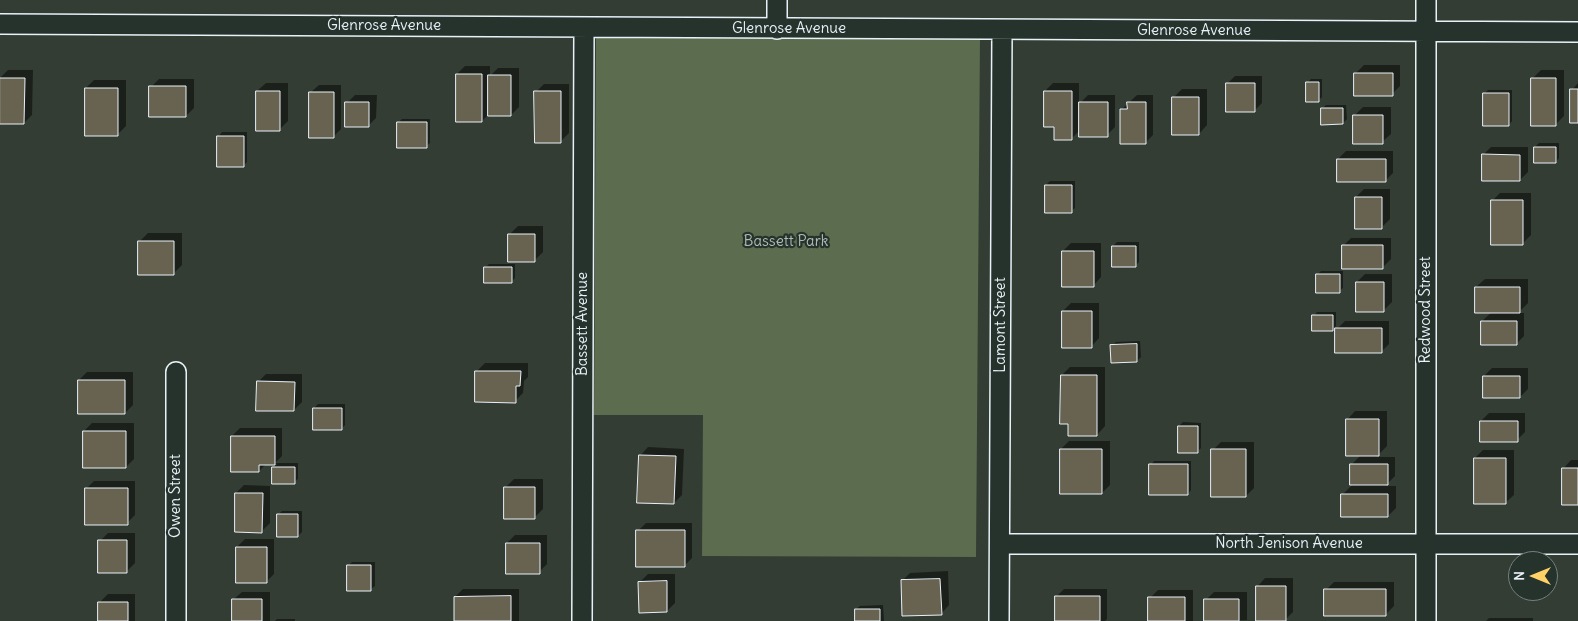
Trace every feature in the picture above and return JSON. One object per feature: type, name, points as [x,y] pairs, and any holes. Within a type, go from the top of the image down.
[{"type":"street","points":[[777,0],[777,29]]},
{"type":"street","name":"Redwood Street","points":[[1426,0],[1426,621]]},
{"type":"street","name":"Glenrose Avenue","points":[[0,24],[1578,32]]},
{"type":"street","name":"Bassett Avenue","points":[[582,621],[584,27]]},
{"type":"street","name":"Lamont Street","points":[[999,621],[1002,30]]},
{"type":"street","name":"Owen Street","points":[[176,372],[176,621]]},
{"type":"street","name":"North Jenison Avenue","points":[[1000,544],[1578,544]]},
{"type":"green space","name":"Bassett Park","points":[[596,36],[980,38],[976,557],[702,556],[703,415],[594,415]]},
{"type":"building","points":[[1354,73],[1393,73],[1393,96],[1354,96]]},
{"type":"building","points":[[456,74],[482,74],[482,122],[456,122]]},
{"type":"building","points":[[488,75],[511,75],[511,116],[488,116]]},
{"type":"building","points":[[0,78],[25,78],[24,124],[0,124]]},
{"type":"building","points":[[1531,78],[1556,78],[1556,126],[1531,126]]},
{"type":"building","points":[[1306,82],[1319,82],[1319,102],[1306,102]]},
{"type":"building","points":[[1226,83],[1255,83],[1255,112],[1226,112]]},
{"type":"building","points":[[149,86],[186,86],[186,117],[149,117]]},
{"type":"building","points":[[85,88],[118,88],[118,136],[85,136]]},
{"type":"building","points":[[1570,89],[1578,89],[1578,123],[1570,123]]},
{"type":"building","points":[[256,91],[280,91],[280,131],[256,131]]},
{"type":"building","points":[[534,91],[561,91],[561,143],[535,143]]},
{"type":"building","points":[[1044,91],[1072,91],[1072,140],[1054,140],[1054,127],[1044,127]]},
{"type":"building","points":[[309,92],[334,92],[334,138],[309,138]]},
{"type":"building","points":[[1483,93],[1509,93],[1509,126],[1483,126]]},
{"type":"building","points":[[1172,97],[1199,97],[1199,135],[1172,135]]},
{"type":"building","points":[[345,102],[369,102],[369,127],[345,127]]},
{"type":"building","points":[[1079,102],[1108,102],[1108,137],[1079,137]]},
{"type":"building","points":[[1127,102],[1146,102],[1146,144],[1120,144],[1120,109],[1127,109]]},
{"type":"building","points":[[1321,108],[1343,108],[1343,124],[1321,125]]},
{"type":"building","points":[[1353,115],[1383,115],[1383,144],[1353,144]]},
{"type":"building","points":[[397,122],[427,122],[427,148],[397,148]]},
{"type":"building","points":[[217,136],[244,136],[244,167],[217,167]]},
{"type":"building","points":[[1534,147],[1556,147],[1556,163],[1534,163]]},
{"type":"building","points":[[1482,154],[1520,155],[1520,181],[1482,181]]},
{"type":"building","points":[[1337,159],[1386,159],[1386,182],[1337,182]]},
{"type":"building","points":[[1045,185],[1072,185],[1072,213],[1045,213]]},
{"type":"building","points":[[1355,197],[1382,197],[1382,229],[1355,229]]},
{"type":"building","points":[[1491,200],[1523,200],[1523,245],[1491,245]]},
{"type":"building","points":[[508,234],[535,234],[535,262],[508,262]]},
{"type":"building","points":[[138,241],[174,241],[174,275],[138,275]]},
{"type":"building","points":[[1342,245],[1383,245],[1383,269],[1342,269]]},
{"type":"building","points":[[1112,246],[1136,246],[1136,267],[1112,267]]},
{"type":"building","points":[[1062,251],[1094,251],[1094,287],[1062,287]]},
{"type":"building","points":[[484,267],[512,267],[512,283],[484,283]]},
{"type":"building","points":[[1316,274],[1340,274],[1340,293],[1316,293]]},
{"type":"building","points":[[1356,282],[1384,282],[1384,312],[1356,312]]},
{"type":"building","points":[[1475,287],[1520,287],[1520,313],[1475,313]]},
{"type":"building","points":[[1062,311],[1092,311],[1092,348],[1062,348]]},
{"type":"building","points":[[1312,315],[1333,315],[1333,331],[1312,331]]},
{"type":"building","points":[[1481,321],[1517,321],[1517,345],[1481,345]]},
{"type":"building","points":[[1335,328],[1382,328],[1382,353],[1335,353]]},
{"type":"building","points":[[1137,344],[1137,362],[1111,363],[1110,345]]},
{"type":"building","points":[[475,371],[521,371],[520,386],[516,386],[516,403],[475,402]]},
{"type":"building","points":[[1061,375],[1097,375],[1097,436],[1068,436],[1068,424],[1060,424]]},
{"type":"building","points":[[1483,376],[1520,376],[1520,398],[1483,398]]},
{"type":"building","points":[[78,380],[125,380],[125,414],[78,414]]},
{"type":"building","points":[[257,381],[295,382],[294,411],[256,411]]},
{"type":"building","points":[[313,408],[342,408],[342,430],[313,430]]},
{"type":"building","points":[[1346,419],[1379,419],[1379,456],[1346,456]]},
{"type":"building","points":[[1480,421],[1518,421],[1518,442],[1480,442]]},
{"type":"building","points":[[1178,426],[1198,426],[1198,453],[1178,453]]},
{"type":"building","points":[[83,431],[126,431],[126,468],[83,468]]},
{"type":"building","points":[[231,436],[275,436],[275,465],[259,465],[259,472],[231,472]]},
{"type":"building","points":[[1060,449],[1102,449],[1102,494],[1060,494]]},
{"type":"building","points":[[1211,449],[1246,449],[1246,497],[1211,497]]},
{"type":"building","points":[[639,455],[676,456],[674,504],[637,503]]},
{"type":"building","points":[[1474,458],[1506,458],[1506,504],[1474,504]]},
{"type":"building","points":[[1149,464],[1188,464],[1188,495],[1149,495]]},
{"type":"building","points":[[1350,464],[1388,464],[1388,485],[1350,485]]},
{"type":"building","points":[[272,467],[295,467],[295,484],[272,484]]},
{"type":"building","points":[[1562,468],[1578,468],[1578,505],[1562,505]]},
{"type":"building","points":[[504,487],[535,487],[535,519],[504,519]]},
{"type":"building","points":[[85,488],[128,488],[128,525],[85,525]]},
{"type":"building","points":[[235,493],[263,493],[262,533],[235,532]]},
{"type":"building","points":[[1341,494],[1388,494],[1388,517],[1341,517]]},
{"type":"building","points":[[277,514],[298,514],[298,537],[277,537]]},
{"type":"building","points":[[636,530],[685,530],[685,567],[636,567]]},
{"type":"building","points":[[98,540],[127,540],[127,573],[98,573]]},
{"type":"building","points":[[506,543],[540,543],[540,574],[506,574]]},
{"type":"building","points":[[236,547],[267,547],[267,583],[236,583]]},
{"type":"building","points":[[347,565],[371,565],[371,591],[347,591]]},
{"type":"building","points":[[940,579],[942,615],[902,616],[901,580]]},
{"type":"building","points":[[667,581],[667,612],[639,613],[638,582]]},
{"type":"building","points":[[1256,586],[1286,586],[1286,621],[1256,621]]},
{"type":"building","points":[[1324,589],[1386,589],[1386,616],[1324,616]]},
{"type":"building","points":[[511,596],[511,621],[454,621],[454,597]]},
{"type":"building","points":[[1055,596],[1100,596],[1100,621],[1055,621]]},
{"type":"building","points":[[1148,597],[1185,597],[1185,621],[1148,621]]},
{"type":"building","points":[[232,599],[262,599],[262,621],[232,621]]},
{"type":"building","points":[[1204,599],[1239,599],[1239,621],[1204,621]]},
{"type":"building","points":[[98,602],[128,602],[128,621],[98,621]]},
{"type":"building","points":[[855,609],[880,609],[880,621],[855,621]]}]
